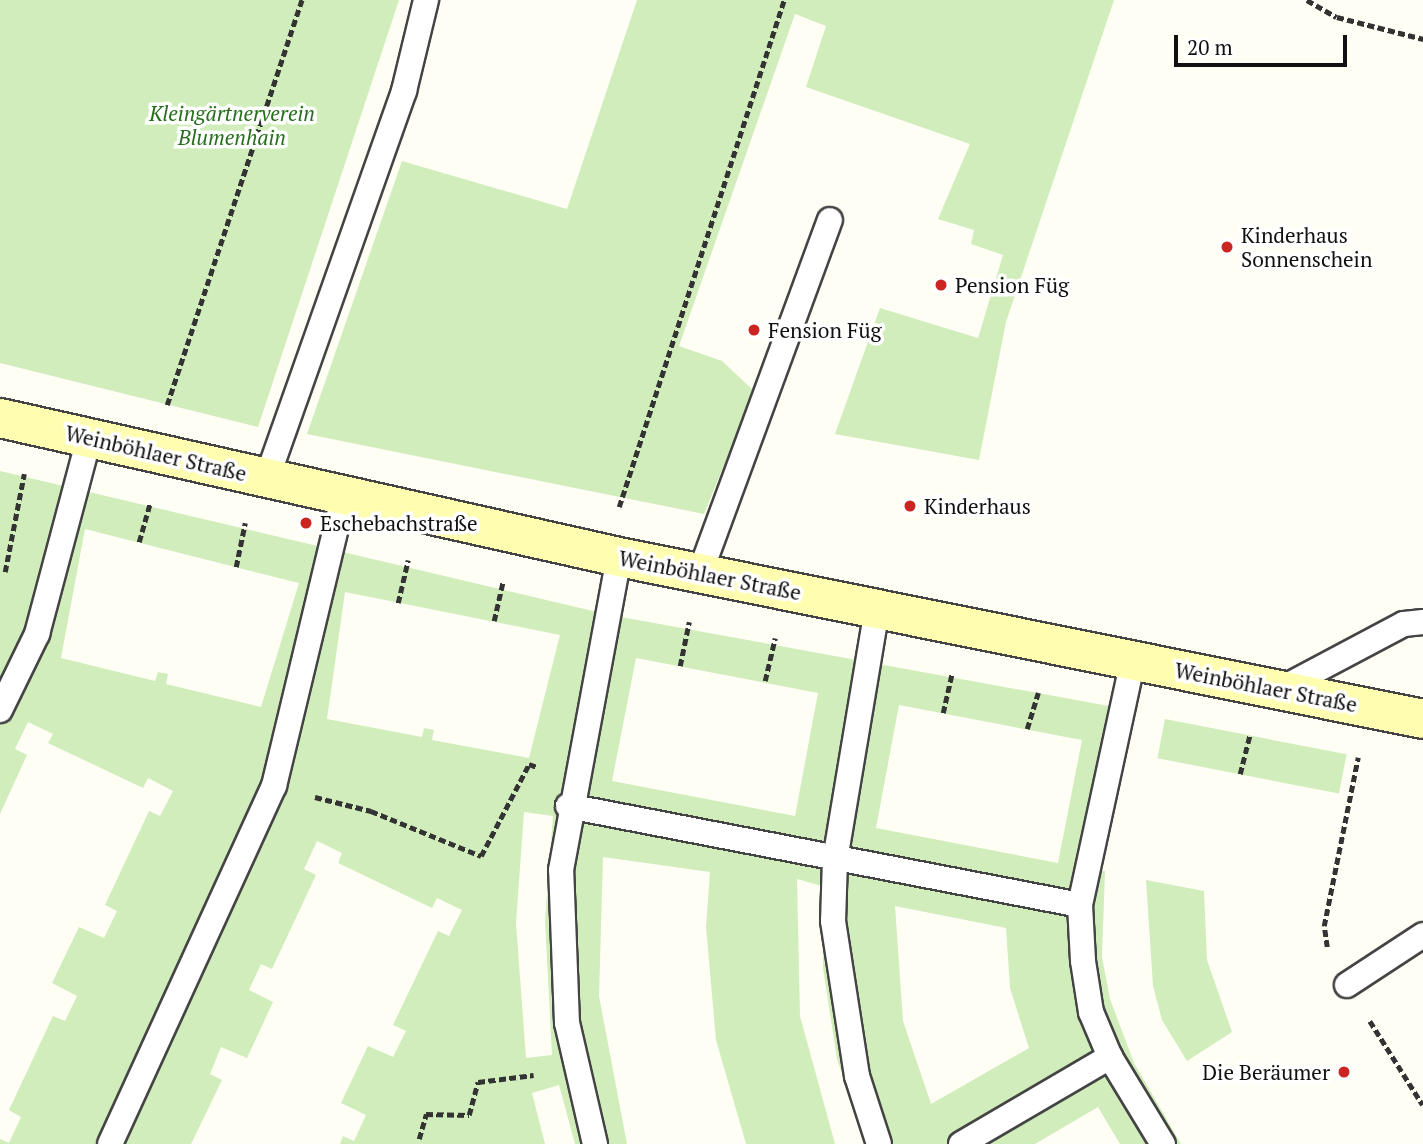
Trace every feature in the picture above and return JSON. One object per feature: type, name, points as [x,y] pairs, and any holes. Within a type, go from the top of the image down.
[{"type":"street","name":"Weinböhlaer Straße","points":[[0,418],[619,557],[1423,719]]},
{"type":"lane","points":[[267,478],[404,91],[426,0]]},
{"type":"lane","points":[[700,573],[830,220]]},
{"type":"lane","points":[[0,710],[37,634],[89,438]]},
{"type":"lane","points":[[110,1144],[274,786],[344,495]]},
{"type":"lane","points":[[595,1144],[573,1070],[560,925],[570,795],[619,557]]},
{"type":"lane","points":[[877,609],[835,859],[839,975],[857,1076],[879,1144]]},
{"type":"lane","points":[[1280,689],[1404,624],[1423,622]]},
{"type":"lane","points":[[1133,660],[1080,905],[1091,1012],[1110,1057],[1163,1144]]},
{"type":"lane","points":[[570,795],[835,859],[1080,905]]},
{"type":"lane","points":[[1347,985],[1423,935]]},
{"type":"lane","points":[[961,1144],[1110,1057]]},
{"type":"path","points":[[152,452],[302,0]]},
{"type":"path","points":[[619,557],[619,497],[784,0]]},
{"type":"path","points":[[1307,0],[1337,17],[1423,39]]},
{"type":"path","points":[[3,586],[38,426]]},
{"type":"path","points":[[1367,708],[1324,926],[1332,963],[1423,1105]]},
{"type":"path","points":[[274,786],[371,811],[481,856],[529,764],[570,795]]},
{"type":"path","points":[[419,1139],[426,1114],[469,1115],[478,1082],[573,1070]]},
{"type":"green space","name":"Kleingärtnerverein Blumenhain","points":[[0,0],[399,0],[258,427],[0,363]]},
{"type":"green space","points":[[637,0],[1114,0],[1006,322],[979,460],[835,434],[880,308],[978,338],[1003,255],[971,244],[974,230],[938,219],[970,144],[806,87],[826,26],[795,14],[679,346],[722,361],[754,391],[704,514],[307,434],[402,161],[567,209]]},
{"type":"green space","points":[[0,471],[610,615],[1109,706],[1076,866],[1105,871],[1102,957],[1110,999],[1134,1063],[1181,1144],[1120,1144],[1098,1107],[1035,1144],[866,1144],[837,1059],[823,968],[822,886],[797,879],[800,1016],[835,1144],[746,1144],[716,1040],[706,927],[710,872],[603,857],[599,996],[627,1144],[575,1144],[559,1085],[532,1093],[545,1144],[340,1144],[343,1136],[354,1141],[366,1115],[341,1103],[368,1046],[393,1057],[406,1031],[393,1025],[438,931],[449,936],[462,910],[437,898],[432,908],[338,863],[342,853],[317,841],[304,869],[316,875],[272,969],[261,964],[249,990],[273,1002],[247,1058],[221,1047],[210,1074],[222,1080],[191,1144],[0,1144],[0,1139],[9,1143],[21,1117],[9,1110],[53,1016],[65,1021],[77,996],[52,983],[79,927],[104,938],[117,911],[105,905],[149,811],[160,816],[173,791],[148,778],[143,788],[48,743],[53,734],[28,722],[15,749],[27,755],[0,814]],"holes":[[[85,529],[299,583],[261,707],[166,684],[168,674],[158,672],[155,681],[61,658]],[[345,592],[560,635],[529,758],[432,740],[434,730],[424,728],[422,737],[327,719]],[[636,658],[818,693],[795,816],[612,781]],[[899,705],[1082,740],[1058,863],[876,828]],[[524,812],[553,816],[545,921],[552,1055],[526,1058],[516,923]],[[895,906],[1006,928],[1010,988],[1029,1048],[931,1104],[903,1021]]]},
{"type":"green space","points":[[1165,719],[1347,754],[1339,794],[1157,758]]},
{"type":"green space","points":[[1146,880],[1204,891],[1207,960],[1232,1032],[1187,1061],[1162,1020],[1153,986]]},
{"type":"place","name":"Kinderhaus Sonnenschein","points":[[1227,247]]},
{"type":"place","name":"Pension Füg","points":[[941,285]]},
{"type":"place","name":"Fension Füg","points":[[754,330]]},
{"type":"place","name":"Kinderhaus","points":[[910,506]]},
{"type":"place","name":"Eschebachstraße","points":[[306,523]]},
{"type":"place","name":"Die Beräumer","points":[[1344,1072]]}]
